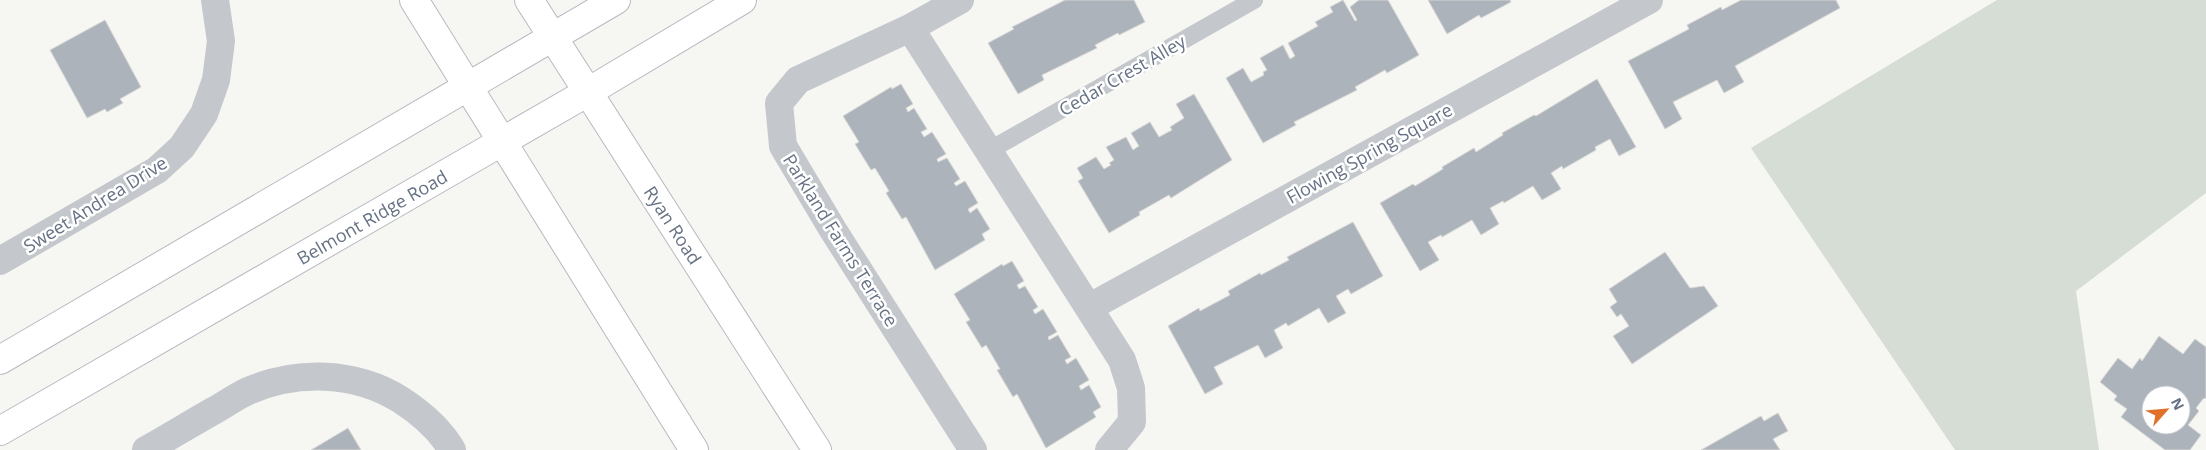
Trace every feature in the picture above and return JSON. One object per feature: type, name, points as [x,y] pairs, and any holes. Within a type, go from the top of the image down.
[{"type":"main road","points":[[414,0],[694,450]]},
{"type":"main road","name":"Ryan Road","points":[[529,0],[817,450]]},
{"type":"main road","points":[[0,360],[616,0]]},
{"type":"main road","name":"Belmont Ridge Road","points":[[0,431],[588,92],[742,0]]},
{"type":"street","name":"Sweet Andrea Drive","points":[[0,261],[157,170],[182,147],[204,114],[216,80],[221,41],[215,0]]},
{"type":"street","name":"Parkland Farms Terrace","points":[[960,0],[910,28],[798,80],[779,103],[783,146],[833,230],[972,450]]},
{"type":"street","name":"Flowing Spring Square","points":[[1090,307],[1649,0]]},
{"type":"street","points":[[910,28],[990,150],[1122,360],[1131,388],[1132,422],[1109,450]]},
{"type":"street","points":[[146,450],[247,391],[282,379],[308,376],[349,379],[386,391],[420,413],[447,441],[452,450]]},
{"type":"lane","name":"Cedar Crest Alley","points":[[990,150],[1254,0]]},
{"type":"shaded area","points":[[1997,0],[2206,0],[2206,193],[2076,291],[2099,450],[1955,450],[1751,148]]},
{"type":"building","points":[[1065,0],[1134,0],[1145,22],[1119,35],[1118,33],[1095,45],[1097,48],[1042,75],[1044,80],[1018,94],[988,43],[1014,29],[1012,27]]},
{"type":"building","points":[[1343,0],[1355,21],[1357,20],[1350,7],[1359,0],[1388,0],[1419,55],[1387,73],[1385,70],[1355,87],[1357,90],[1294,122],[1296,125],[1263,143],[1226,78],[1243,68],[1251,82],[1264,75],[1263,72],[1267,70],[1260,58],[1283,45],[1290,59],[1295,56],[1288,43],[1318,26],[1315,22],[1333,12],[1330,7]]},
{"type":"building","points":[[1428,0],[1510,0],[1511,2],[1481,18],[1479,15],[1447,34]]},
{"type":"building","points":[[1741,0],[1836,0],[1840,8],[1735,66],[1744,82],[1724,93],[1717,80],[1673,102],[1682,119],[1665,129],[1628,61],[1689,29],[1687,25],[1721,7],[1722,10]]},
{"type":"building","points":[[105,20],[141,87],[120,99],[123,103],[107,112],[105,109],[87,118],[50,50]]},
{"type":"building","points":[[1597,79],[1636,147],[1619,156],[1610,139],[1595,147],[1596,150],[1563,169],[1562,166],[1551,173],[1561,189],[1542,200],[1533,186],[1504,203],[1503,201],[1490,208],[1499,224],[1481,235],[1472,220],[1442,237],[1441,235],[1428,242],[1439,260],[1420,271],[1380,203],[1413,184],[1415,186],[1474,148],[1476,152],[1503,135],[1502,133],[1534,115],[1536,116]]},
{"type":"building","points":[[901,84],[913,104],[906,108],[908,112],[914,108],[927,129],[921,132],[924,137],[932,132],[946,154],[937,159],[938,162],[947,158],[960,179],[954,183],[956,186],[965,181],[978,203],[968,209],[970,213],[977,208],[990,229],[982,234],[985,240],[935,270],[906,217],[902,219],[886,193],[889,191],[875,168],[871,170],[855,144],[859,142],[843,116],[891,87],[892,89]]},
{"type":"building","points":[[1194,94],[1232,160],[1171,198],[1169,195],[1139,212],[1140,215],[1109,233],[1078,181],[1083,178],[1077,168],[1096,157],[1104,169],[1111,165],[1109,163],[1114,160],[1106,147],[1126,137],[1133,150],[1139,146],[1131,133],[1150,122],[1159,137],[1172,130],[1170,127],[1184,118],[1176,104]]},
{"type":"building","points":[[1353,222],[1383,276],[1351,294],[1348,289],[1336,296],[1346,313],[1328,323],[1319,308],[1288,326],[1286,323],[1274,330],[1283,348],[1265,358],[1258,345],[1214,367],[1223,384],[1205,394],[1168,326],[1199,308],[1200,311],[1230,295],[1228,291],[1260,273],[1261,275],[1289,260],[1287,257]]},
{"type":"building","points":[[1665,252],[1690,288],[1704,286],[1718,306],[1632,364],[1613,336],[1629,326],[1621,314],[1617,317],[1610,307],[1617,302],[1609,289]]},
{"type":"building","points":[[1012,261],[1024,281],[1017,285],[1019,289],[1025,286],[1038,307],[1033,310],[1035,314],[1043,309],[1057,332],[1048,337],[1049,340],[1058,335],[1071,357],[1065,360],[1067,364],[1076,358],[1089,380],[1079,386],[1081,390],[1089,385],[1101,407],[1093,412],[1096,417],[1046,448],[1017,394],[1013,397],[997,370],[1000,369],[986,345],[982,348],[966,322],[970,320],[954,294],[1002,264],[1003,266]]},
{"type":"building","points":[[2159,336],[2183,354],[2195,339],[2206,347],[2206,398],[2196,408],[2199,411],[2191,421],[2191,385],[2141,385],[2141,432],[2121,417],[2127,409],[2114,400],[2117,396],[2100,382],[2118,358],[2132,369],[2140,358],[2142,361]]},
{"type":"building","points":[[1778,413],[1788,431],[1773,439],[1780,450],[1701,450],[1761,416],[1764,421]]},
{"type":"building","points":[[2191,427],[2201,435],[2190,450],[2165,450],[2145,435],[2191,435]]},
{"type":"building","points":[[348,428],[361,450],[311,450]]}]
